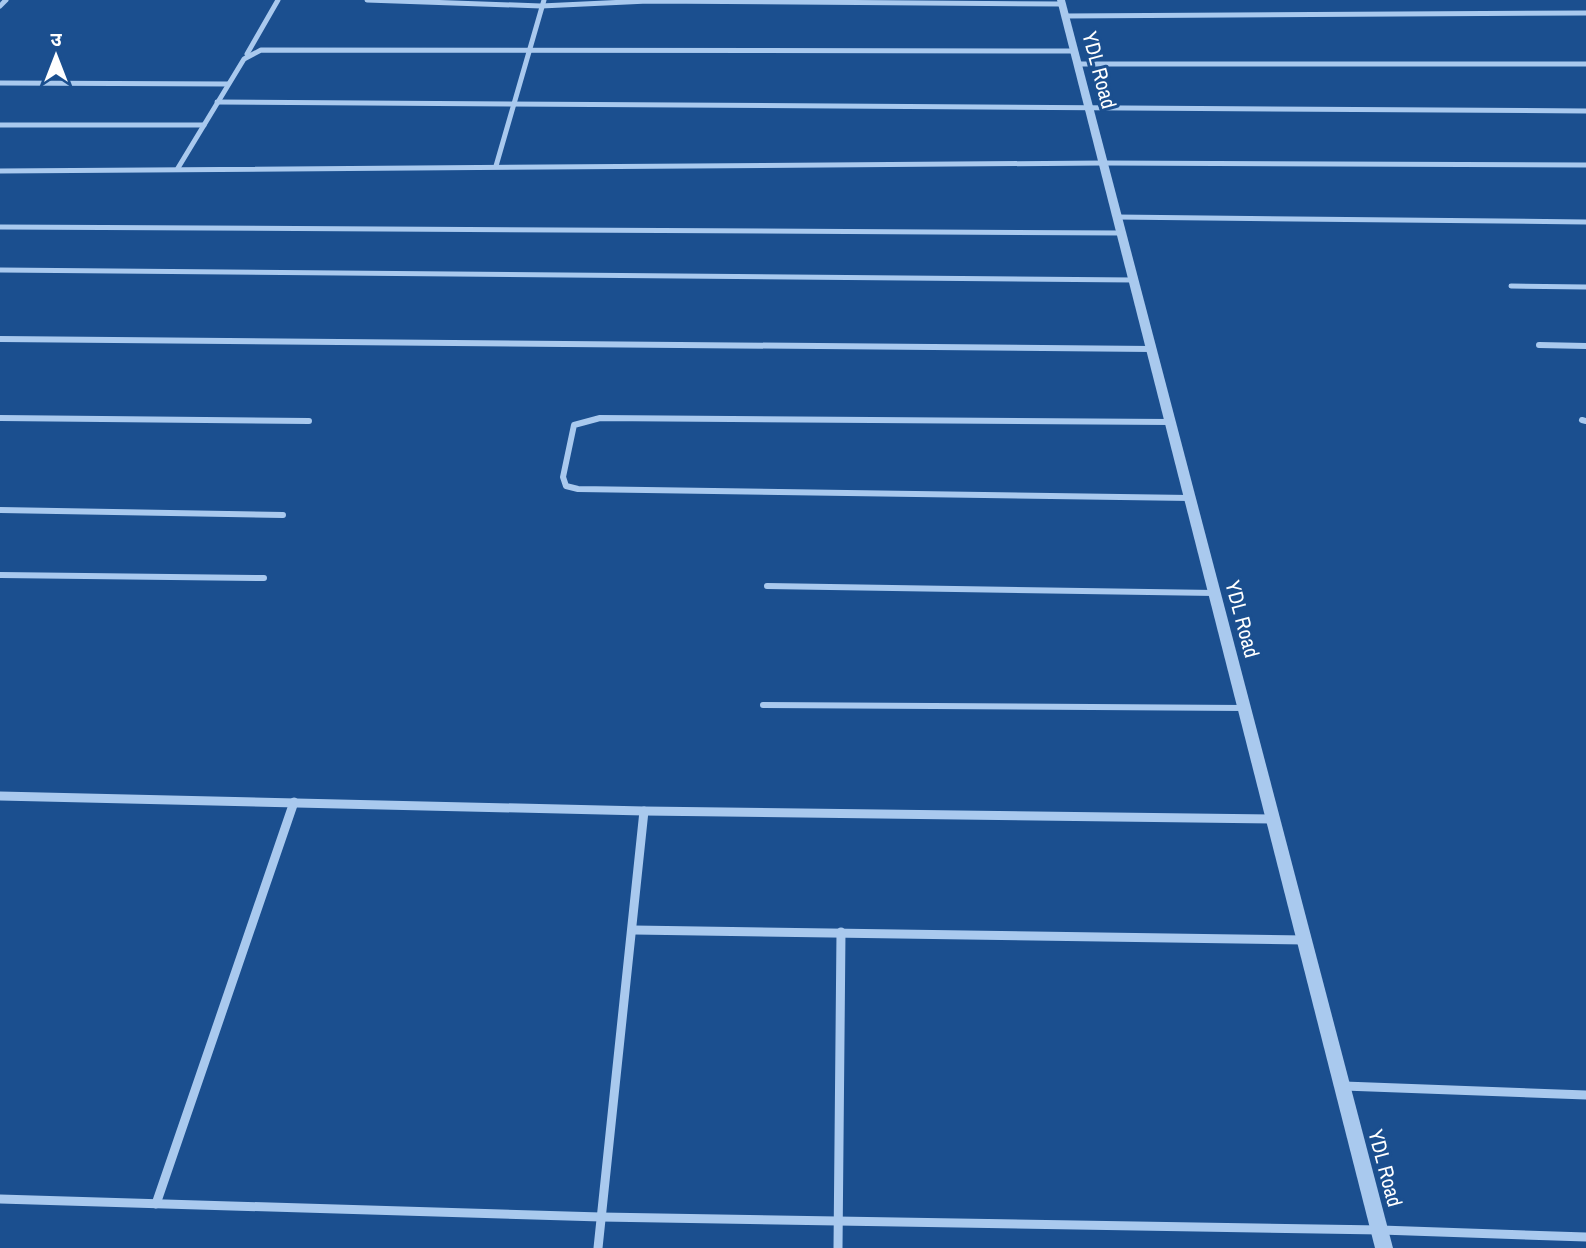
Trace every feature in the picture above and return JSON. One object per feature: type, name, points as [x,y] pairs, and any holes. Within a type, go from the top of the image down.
[{"type":"street","points":[[0,6],[6,0]]},
{"type":"street","points":[[178,168],[278,0]]},
{"type":"street","points":[[367,0],[543,3],[747,1],[1586,13]]},
{"type":"street","points":[[495,166],[516,104],[543,3]]},
{"type":"street","name":"YDL Road","points":[[1063,7],[1384,1248]]},
{"type":"street","points":[[247,56],[261,50],[278,49],[1586,64]]},
{"type":"street","points":[[0,83],[228,85]]},
{"type":"street","points":[[217,102],[1586,111]]},
{"type":"street","points":[[0,125],[204,125]]},
{"type":"street","points":[[0,171],[1104,163],[1586,165]]},
{"type":"street","points":[[1117,217],[1586,222]]},
{"type":"street","points":[[0,227],[1122,233]]},
{"type":"street","points":[[0,270],[1134,280]]},
{"type":"street","points":[[1511,286],[1586,287]]},
{"type":"street","points":[[0,339],[1152,349]]},
{"type":"street","points":[[1539,345],[1586,346]]},
{"type":"street","points":[[0,418],[309,421]]},
{"type":"street","points":[[1171,422],[600,418],[574,425],[563,477],[566,486],[578,489],[1190,498]]},
{"type":"street","points":[[0,510],[283,515]]},
{"type":"street","points":[[0,575],[264,578]]},
{"type":"street","points":[[767,586],[1215,593]]},
{"type":"street","points":[[763,705],[1246,708]]},
{"type":"street","points":[[0,796],[645,811],[1274,819]]},
{"type":"street","points":[[156,1204],[294,802]]},
{"type":"street","points":[[598,1248],[645,811]]},
{"type":"street","points":[[634,930],[1306,940]]},
{"type":"street","points":[[838,1248],[841,932]]},
{"type":"street","points":[[1344,1086],[1586,1095]]},
{"type":"street","points":[[0,1199],[601,1217],[1381,1230],[1586,1237]]}]
